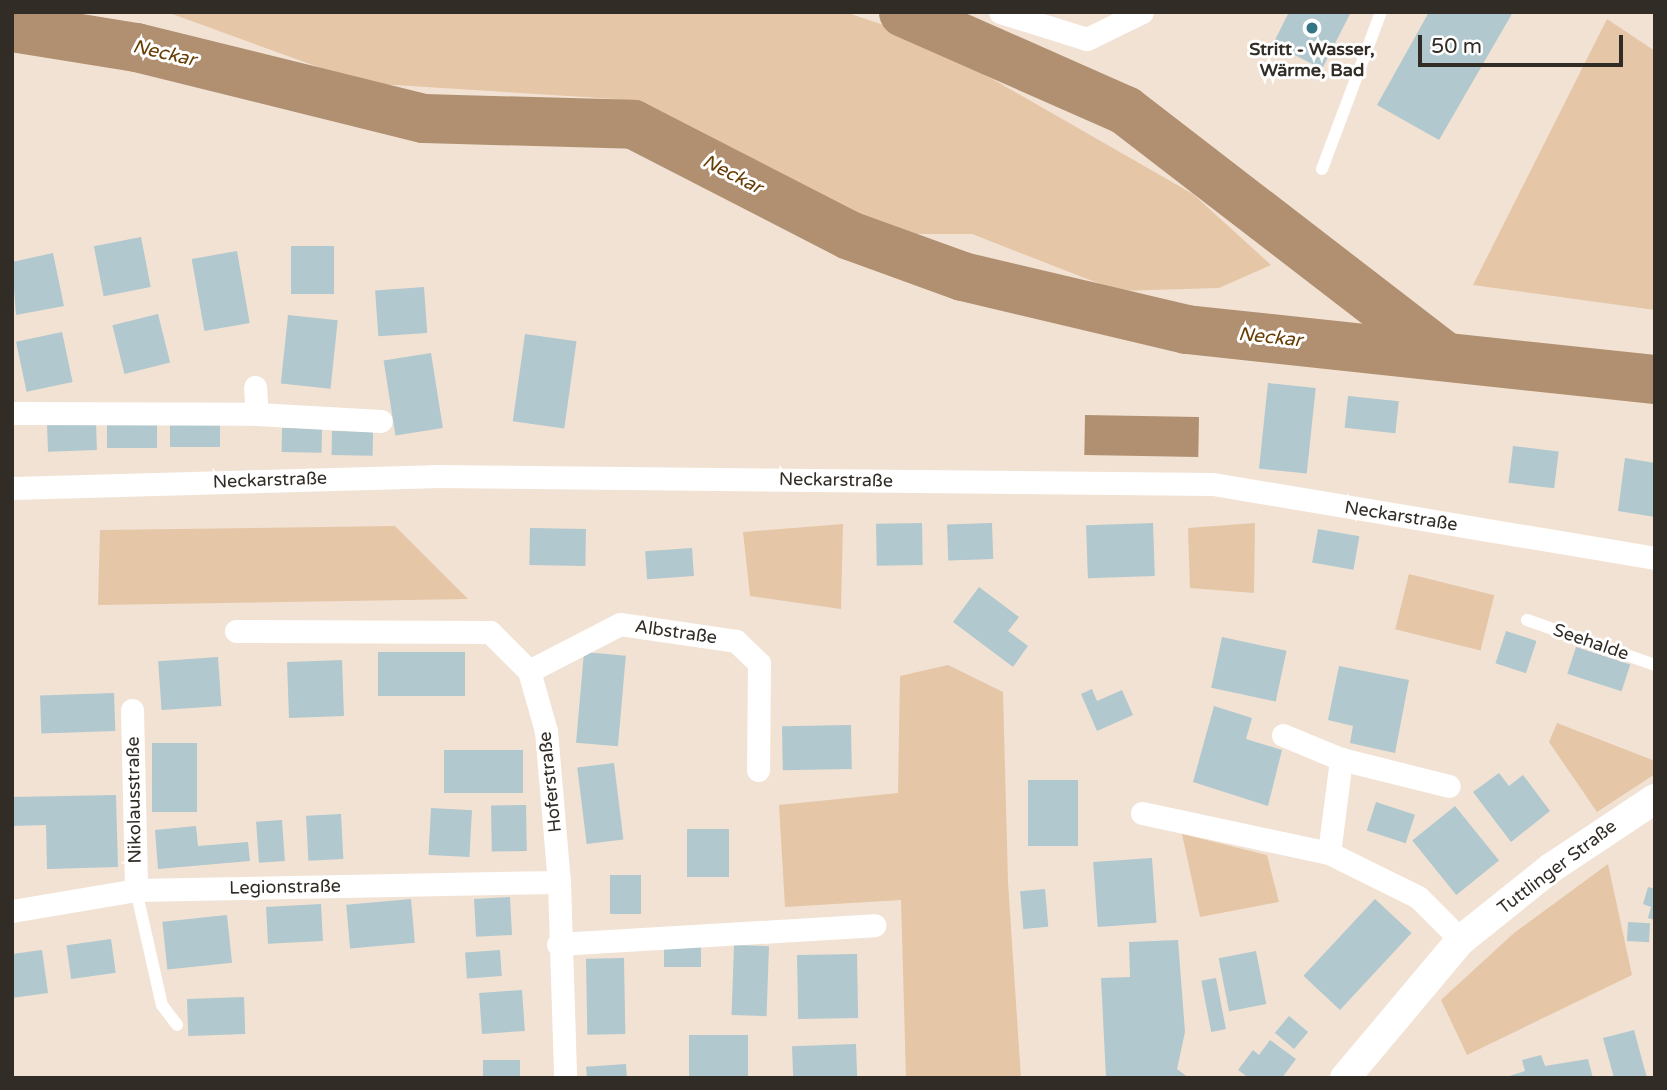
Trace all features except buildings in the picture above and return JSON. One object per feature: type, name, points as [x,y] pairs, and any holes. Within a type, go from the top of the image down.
[{"type":"street","points":[[1000,12],[1087,39],[1142,12]]},
{"type":"street","points":[[255,387],[257,414]]},
{"type":"street","points":[[12,413],[257,414],[381,421]]},
{"type":"street","name":"Neckarstraße","points":[[12,488],[433,476],[1213,484],[1655,558]]},
{"type":"street","name":"Albstraße","points":[[529,671],[620,624],[736,641],[759,663],[758,770]]},
{"type":"street","name":"Hoferstraße","points":[[236,631],[490,632],[529,671],[547,731],[559,882],[558,944],[565,1078]]},
{"type":"street","name":"Nikolausstraße","points":[[132,710],[136,890]]},
{"type":"street","points":[[1283,735],[1341,759],[1449,786]]},
{"type":"street","points":[[1329,853],[1341,759]]},
{"type":"street","name":"Tuttlinger Straße","points":[[1345,1078],[1461,940],[1551,868],[1655,799]]},
{"type":"street","points":[[1142,813],[1329,853],[1418,897],[1461,940]]},
{"type":"street","name":"Legionstraße","points":[[12,911],[136,890],[559,882]]},
{"type":"street","points":[[558,944],[874,925]]},
{"type":"lane","points":[[1322,169],[1381,12]]},
{"type":"lane","name":"Seehalde","points":[[1527,620],[1655,665]]},
{"type":"lane","points":[[136,890],[162,1005],[177,1025]]},
{"type":"shaded area","points":[[167,12],[845,12],[919,37],[1193,194],[1271,265],[1219,288],[1118,291],[972,234],[877,234],[616,99],[362,83]]},
{"type":"shaded area","points":[[1607,19],[1655,51],[1655,310],[1473,285]]},
{"type":"shaded area","points":[[1085,415],[1199,417],[1198,457],[1084,455]]},
{"type":"shaded area","points":[[1255,523],[1254,593],[1190,588],[1188,528]]},
{"type":"shaded area","points":[[843,524],[841,609],[750,596],[743,532]]},
{"type":"shaded area","points":[[395,526],[468,599],[98,605],[100,530]]},
{"type":"shaded area","points":[[1409,574],[1494,595],[1481,651],[1395,629]]},
{"type":"shaded area","points":[[948,665],[1003,692],[1008,882],[1021,1078],[906,1078],[901,900],[785,907],[779,805],[898,793],[900,676]]},
{"type":"shaded area","points":[[1557,723],[1655,761],[1655,774],[1597,812],[1549,742]]},
{"type":"shaded area","points":[[1182,834],[1267,855],[1279,902],[1200,917]]},
{"type":"shaded area","points":[[1608,864],[1632,975],[1467,1055],[1441,1000],[1514,933]]},
{"type":"waterway","name":"Neckar","points":[[903,12],[1125,110],[1444,356]]},
{"type":"waterway","name":"Neckar","points":[[12,27],[136,47],[423,118],[633,124],[849,235],[962,276],[1186,329],[1655,379]]},
{"type":"place","name":"Stritt - Wasser, Wärme, Bad","points":[[1312,28]]}]
